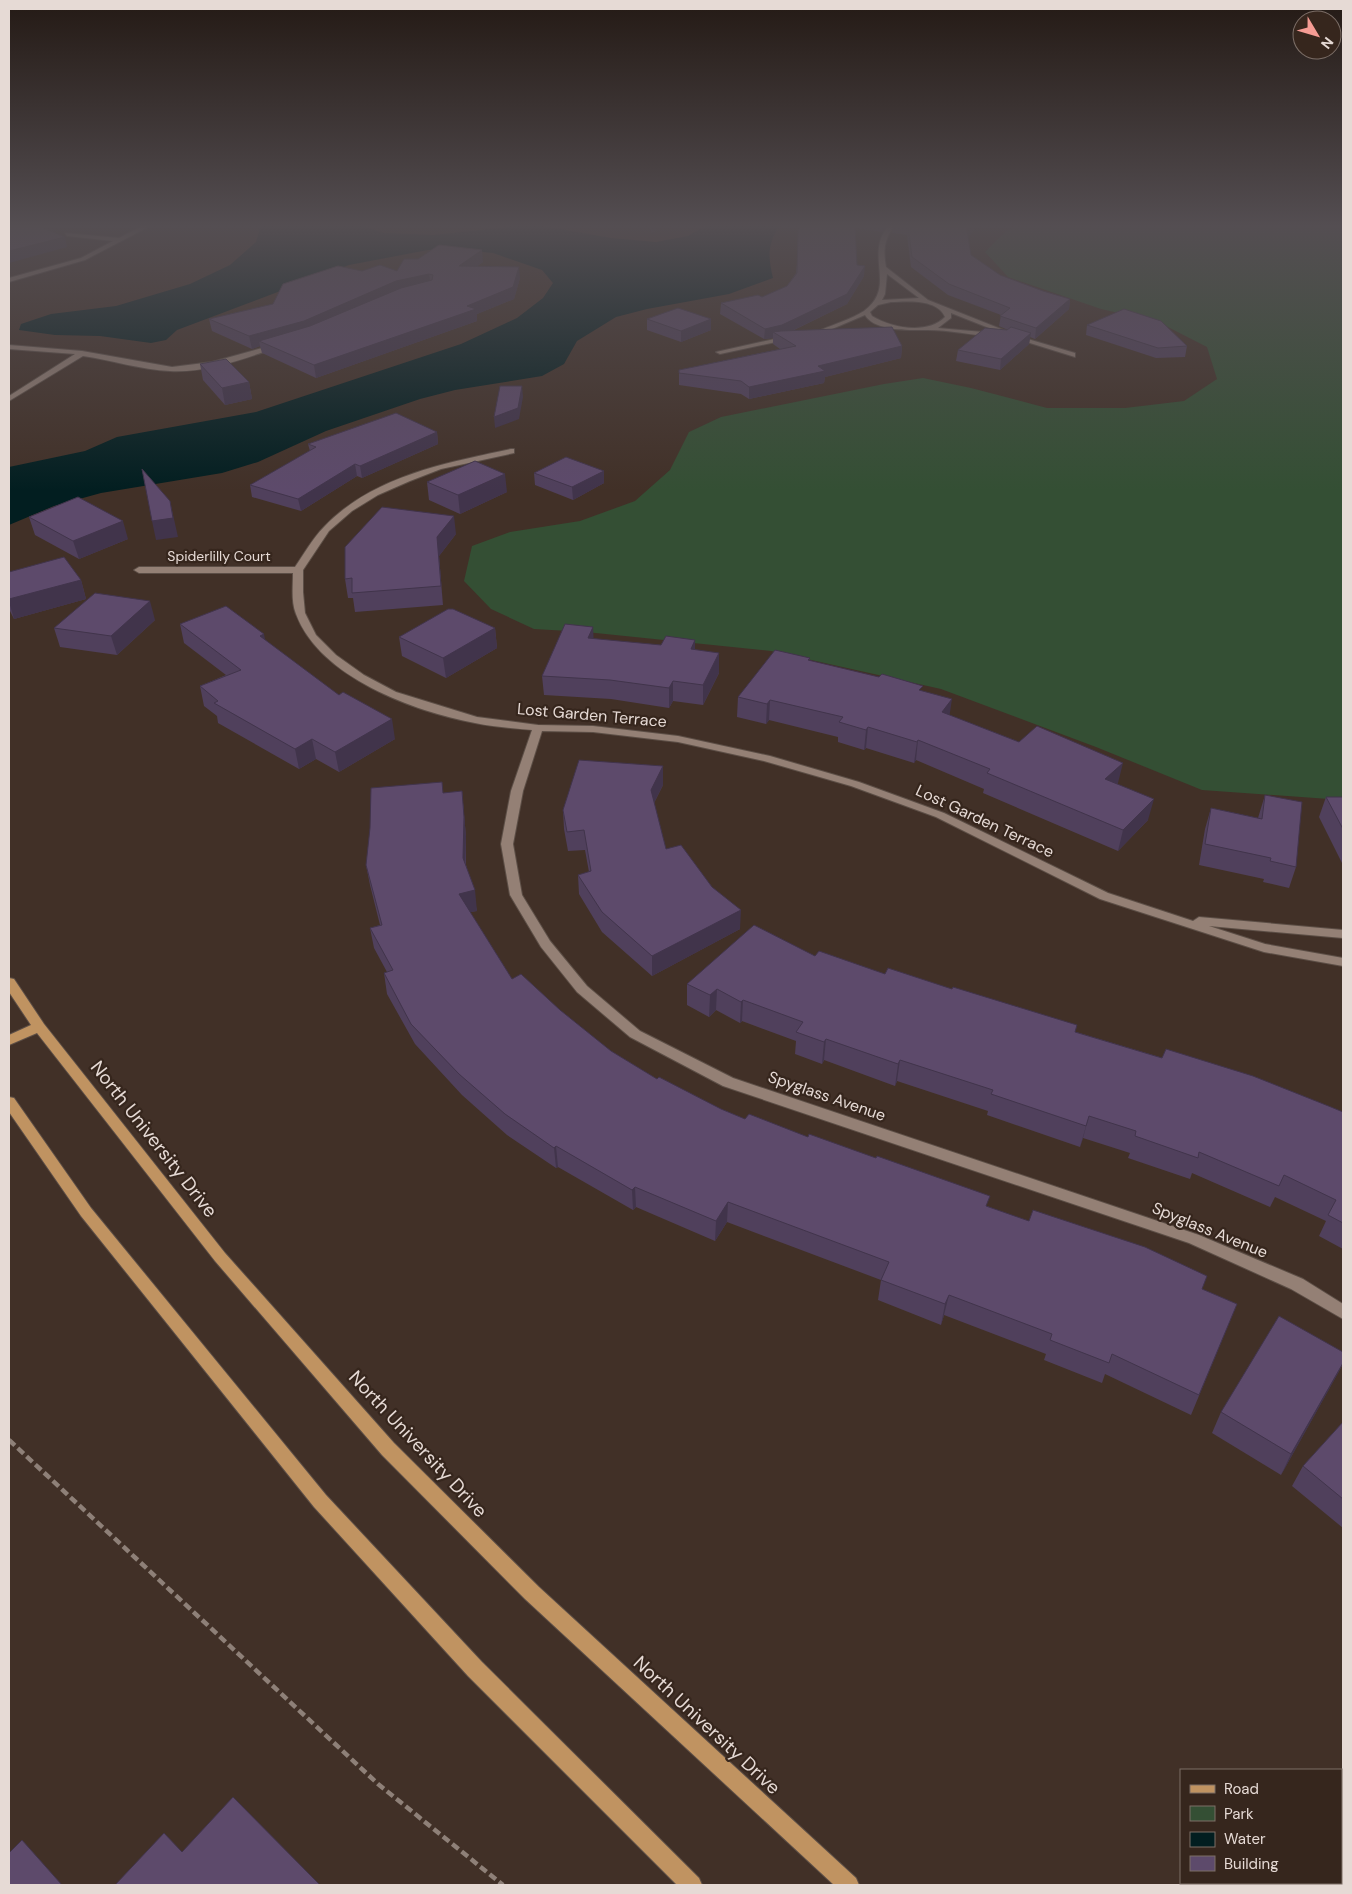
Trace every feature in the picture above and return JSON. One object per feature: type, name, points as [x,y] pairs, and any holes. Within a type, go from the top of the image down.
[{"type":"main road","name":"North University Drive","points":[[9,982],[39,1027],[220,1257],[388,1448],[532,1593],[849,1885]]},
{"type":"main road","points":[[9,1040],[39,1027]]},
{"type":"main road","points":[[9,1102],[86,1212],[320,1501],[475,1669],[692,1885]]},
{"type":"street","points":[[823,331],[864,313]]},
{"type":"street","points":[[868,313],[875,321],[896,327]]},
{"type":"street","points":[[920,328],[931,327],[946,321],[948,313]]},
{"type":"street","points":[[958,313],[1019,338],[1072,354]]},
{"type":"street","points":[[870,329],[920,328],[1019,338]]},
{"type":"street","points":[[814,333],[842,330]]},
{"type":"street","points":[[720,352],[795,336]]},
{"type":"street","points":[[9,347],[82,353],[150,367],[173,369],[214,364],[283,344]]},
{"type":"street","points":[[9,399],[82,353]]},
{"type":"street","points":[[298,570],[326,529],[349,509],[375,494],[438,467],[511,451]]},
{"type":"street","name":"Spiderlilly Court","points":[[139,570],[298,570]]},
{"type":"street","name":"Lost Garden Terrace","points":[[298,570],[300,612],[312,636],[333,657],[360,677],[392,694],[432,708],[476,720],[538,728],[592,729],[678,739],[766,758],[856,784],[940,815],[1104,896],[1264,948],[1343,962]]},
{"type":"street","name":"Spyglass Avenue","points":[[538,728],[516,791],[507,844],[516,895],[544,944],[582,989],[635,1034],[728,1082],[1194,1239],[1297,1284],[1343,1312]]},
{"type":"street","name":"Lost Garden Terrace","points":[[1181,920],[1269,926],[1343,934]]},
{"type":"path","points":[[9,1440],[378,1784],[502,1885]]},
{"type":"green space","points":[[1120,313],[1343,313],[1343,800],[1202,790],[1096,747],[941,689],[771,651],[586,632],[534,629],[491,609],[464,581],[472,546],[510,532],[580,521],[635,501],[670,470],[689,432],[721,417],[884,384],[923,378],[971,388],[1047,408],[1125,408],[1184,401],[1217,379],[1207,347],[1158,322]]},
{"type":"water","points":[[221,313],[177,330],[166,340],[151,343],[100,336],[55,335],[19,330],[21,324],[51,314]]},
{"type":"water","points":[[523,313],[630,313],[616,317],[577,341],[564,364],[542,376],[455,390],[420,399],[326,431],[258,462],[222,473],[101,493],[54,506],[9,525],[9,467],[85,451],[117,437],[256,412],[461,344]]},
{"type":"building","points":[[233,313],[322,313],[304,321],[249,336],[209,319]]},
{"type":"building","points":[[340,313],[463,313],[314,365],[259,341],[310,326]]},
{"type":"building","points":[[663,313],[694,313],[711,319],[681,331],[647,319]]},
{"type":"building","points":[[739,313],[806,313],[782,325],[765,329]]},
{"type":"building","points":[[1003,313],[1053,313],[1036,328],[1000,316]]},
{"type":"building","points":[[1114,313],[1138,313],[1161,321],[1187,346],[1158,348],[1087,325]]},
{"type":"building","points":[[892,327],[902,346],[818,366],[825,371],[749,387],[741,381],[679,373],[679,370],[796,346],[773,332]]},
{"type":"building","points":[[1011,327],[1031,333],[1001,359],[958,350],[985,328],[1007,330]]},
{"type":"building","points":[[226,359],[249,382],[222,388],[200,364]]},
{"type":"building","points":[[500,386],[522,386],[518,408],[494,417]]},
{"type":"building","points":[[396,413],[437,432],[360,466],[355,464],[298,499],[250,485],[316,447],[308,444]]},
{"type":"building","points":[[566,457],[604,471],[572,487],[534,473]]},
{"type":"building","points":[[475,461],[505,474],[458,495],[427,482]]},
{"type":"building","points":[[142,469],[170,501],[173,518],[152,521]]},
{"type":"building","points":[[78,497],[123,521],[73,541],[29,517]]},
{"type":"building","points":[[382,507],[454,516],[437,537],[441,586],[352,593],[352,578],[345,579],[345,547]]},
{"type":"building","points":[[64,557],[81,580],[9,599],[9,572]]},
{"type":"building","points":[[95,593],[150,601],[111,636],[54,628]]},
{"type":"building","points":[[226,606],[264,634],[260,636],[339,695],[343,692],[392,719],[335,752],[312,739],[295,749],[214,703],[218,701],[200,686],[241,670],[180,624]]},
{"type":"building","points":[[448,609],[453,609],[495,628],[443,658],[399,637]]},
{"type":"building","points":[[565,624],[593,627],[588,638],[661,645],[666,636],[695,640],[691,649],[719,653],[703,685],[673,681],[669,688],[610,680],[542,676]]},
{"type":"building","points":[[775,650],[879,677],[882,674],[923,686],[919,690],[952,699],[942,712],[1019,742],[1037,726],[1123,763],[1105,779],[1154,799],[1123,830],[987,773],[990,769],[918,740],[917,742],[868,727],[866,730],[839,722],[843,717],[770,700],[767,704],[738,697]]},
{"type":"building","points":[[579,760],[663,766],[651,790],[666,849],[681,845],[712,887],[741,910],[652,956],[602,912],[578,875],[591,871],[584,830],[567,832],[563,810]]},
{"type":"building","points":[[442,782],[443,793],[462,791],[464,817],[463,858],[475,890],[459,894],[512,979],[521,974],[560,1010],[611,1051],[657,1079],[659,1077],[721,1109],[745,1119],[749,1114],[808,1137],[809,1134],[876,1158],[877,1156],[990,1196],[986,1206],[1029,1221],[1033,1210],[1145,1247],[1207,1276],[1202,1289],[1237,1304],[1199,1395],[1112,1354],[1109,1363],[1050,1340],[1052,1334],[949,1295],[945,1304],[881,1280],[889,1262],[728,1202],[716,1221],[635,1187],[632,1190],[556,1146],[554,1148],[505,1114],[459,1074],[411,1024],[384,973],[393,970],[370,928],[382,925],[366,865],[370,828],[371,788]]},
{"type":"building","points":[[1265,795],[1302,802],[1296,867],[1270,861],[1271,858],[1205,844],[1211,808],[1262,819]]},
{"type":"building","points":[[1326,797],[1343,797],[1343,829]]},
{"type":"building","points":[[754,925],[815,956],[819,951],[885,974],[888,968],[952,989],[953,987],[1077,1025],[1075,1032],[1162,1058],[1166,1049],[1253,1076],[1343,1112],[1343,1223],[1328,1215],[1336,1200],[1284,1175],[1279,1186],[1199,1152],[1198,1158],[1135,1136],[1136,1131],[1089,1116],[1086,1126],[991,1094],[993,1090],[900,1060],[898,1064],[826,1039],[824,1042],[796,1032],[803,1022],[743,1000],[741,1002],[717,989],[710,995],[687,984]]},
{"type":"building","points":[[1279,1316],[1343,1352],[1343,1363],[1291,1454],[1221,1412]]},
{"type":"building","points":[[1343,1422],[1343,1499],[1303,1466]]},
{"type":"building","points":[[233,1797],[320,1885],[115,1885],[164,1833],[182,1852]]},
{"type":"building","points":[[22,1840],[62,1885],[9,1885],[9,1853]]}]
